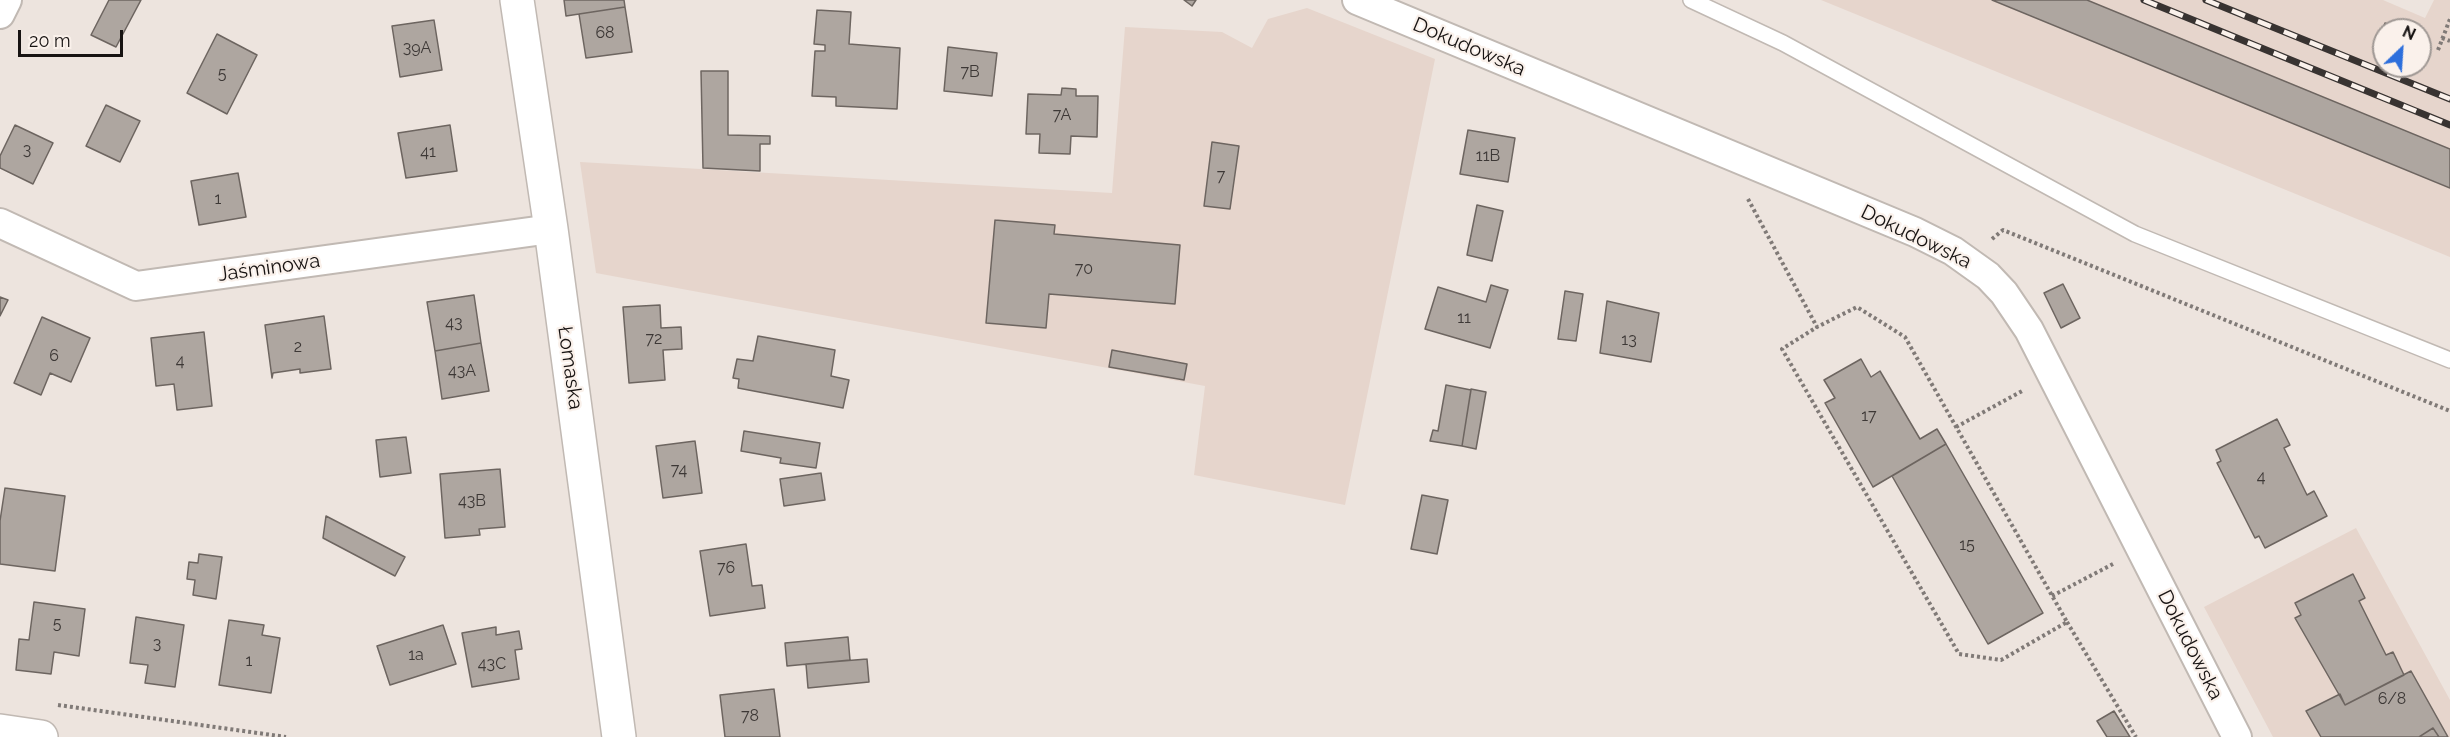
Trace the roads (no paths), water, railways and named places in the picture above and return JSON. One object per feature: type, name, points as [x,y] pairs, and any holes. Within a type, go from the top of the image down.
[{"type":"street","points":[[0,14],[7,0]]},
{"type":"street","name":"Łomaska","points":[[517,0],[551,229],[620,737]]},
{"type":"street","name":"Dokudowska","points":[[1357,0],[1915,232],[1972,263],[2004,293],[2029,330],[2237,737]]},
{"type":"street","name":"Jaśminowa","points":[[0,223],[136,286],[551,229]]},
{"type":"street","points":[[0,731],[41,737]]},
{"type":"lane","points":[[1691,0],[1783,43],[2135,234],[2450,360]]},
{"type":"railway","points":[[2144,0],[2450,125]]},
{"type":"railway","points":[[2206,0],[2450,99]]}]
